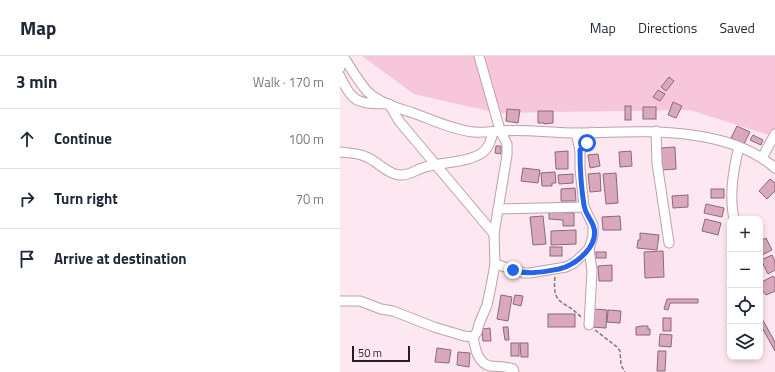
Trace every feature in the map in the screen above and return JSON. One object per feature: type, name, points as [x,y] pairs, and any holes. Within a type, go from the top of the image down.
[{"type":"street","points":[[340,68],[343,56]]},
{"type":"street","points":[[343,56],[374,97],[389,104],[453,127],[472,132],[656,131],[704,138],[739,147],[762,158],[775,168]]},
{"type":"street","points":[[340,301],[360,301],[376,308],[393,311],[434,327],[464,336],[473,336],[477,332],[487,305],[495,264],[494,234],[507,155],[507,144],[496,131],[479,56]]},
{"type":"street","points":[[340,76],[346,89],[358,102],[389,104]]},
{"type":"street","points":[[389,104],[399,120],[494,234]]},
{"type":"street","points":[[340,152],[365,156],[390,173],[400,175],[409,174],[436,165],[481,154],[490,143],[496,131]]},
{"type":"street","points":[[656,131],[657,163],[669,243]]},
{"type":"street","points":[[495,264],[524,273],[536,273],[566,267],[581,258],[589,249],[594,229],[584,207],[580,169],[580,150],[576,132]]},
{"type":"street","points":[[580,150],[587,143],[592,132]]},
{"type":"street","points":[[762,158],[775,134]]},
{"type":"street","points":[[734,216],[731,201],[734,166],[739,147]]},
{"type":"street","points":[[498,210],[584,207]]},
{"type":"street","points":[[589,249],[592,271],[589,325]]},
{"type":"street","points":[[473,336],[477,354],[483,362],[489,366],[506,366],[513,369],[514,372]]},
{"type":"shaded area","points":[[362,56],[775,56],[775,137],[690,110],[497,113],[414,94]]},
{"type":"building","points":[[669,77],[674,81],[666,91],[661,87]]},
{"type":"building","points":[[658,90],[665,94],[660,101],[653,97]]},
{"type":"building","points":[[673,102],[682,106],[676,118],[668,115]]},
{"type":"building","points":[[625,106],[631,106],[631,120],[625,120]]},
{"type":"building","points":[[643,107],[656,107],[656,119],[643,119]]},
{"type":"building","points":[[507,109],[520,110],[518,123],[506,121]]},
{"type":"building","points":[[538,111],[553,111],[553,123],[538,123]]},
{"type":"building","points":[[737,126],[750,132],[744,144],[731,138]]},
{"type":"building","points":[[753,135],[763,140],[761,145],[750,140]]},
{"type":"building","points":[[496,146],[501,146],[501,154],[495,153]]},
{"type":"building","points":[[675,147],[676,169],[662,170],[661,148]]},
{"type":"building","points":[[568,151],[568,169],[556,169],[555,152]]},
{"type":"building","points":[[631,151],[632,166],[620,167],[619,152]]},
{"type":"building","points":[[598,154],[600,166],[590,168],[588,155]]},
{"type":"building","points":[[523,168],[540,170],[538,183],[521,181]]},
{"type":"building","points":[[555,172],[556,183],[552,183],[552,186],[542,186],[541,173]]},
{"type":"building","points":[[600,173],[601,191],[590,192],[588,174]]},
{"type":"building","points":[[616,173],[618,203],[606,204],[603,174]]},
{"type":"building","points":[[573,174],[573,183],[559,184],[558,175]]},
{"type":"building","points":[[770,179],[775,183],[775,191],[767,199],[759,191]]},
{"type":"building","points":[[575,188],[576,201],[561,201],[561,189]]},
{"type":"building","points":[[711,189],[724,189],[724,198],[711,198]]},
{"type":"building","points":[[688,195],[688,207],[673,208],[672,196]]},
{"type":"building","points":[[706,204],[724,208],[722,217],[704,213]]},
{"type":"building","points":[[549,212],[574,213],[574,226],[563,226],[563,220],[549,219]]},
{"type":"building","points":[[543,216],[546,244],[533,245],[530,217]]},
{"type":"building","points":[[620,216],[621,230],[603,230],[602,217]]},
{"type":"building","points":[[705,219],[721,223],[718,235],[702,231]]},
{"type":"building","points":[[576,230],[576,244],[551,245],[551,231]]},
{"type":"building","points":[[640,233],[659,235],[657,250],[637,248],[638,240],[640,240]]},
{"type":"building","points":[[766,238],[772,250],[763,254],[763,252],[763,240]]},
{"type":"building","points":[[550,247],[562,247],[562,256],[550,256]]},
{"type":"building","points":[[663,251],[664,277],[645,278],[644,252]]},
{"type":"building","points":[[596,252],[606,252],[606,258],[596,258]]},
{"type":"building","points":[[772,255],[775,261],[775,270],[768,274],[763,264],[763,259]]},
{"type":"building","points":[[612,265],[612,281],[599,281],[598,266]]},
{"type":"building","points":[[773,276],[775,279],[775,291],[766,295],[763,292],[763,281]]},
{"type":"building","points":[[501,295],[512,297],[508,321],[497,319]]},
{"type":"building","points":[[515,295],[523,296],[521,306],[513,304]]},
{"type":"building","points":[[667,299],[698,299],[698,303],[670,303],[668,310],[664,309]]},
{"type":"building","points":[[594,309],[607,310],[606,328],[592,327]]},
{"type":"building","points":[[608,310],[621,311],[620,323],[607,322]]},
{"type":"building","points":[[548,314],[575,314],[575,327],[548,327]]},
{"type":"building","points":[[663,318],[671,318],[671,331],[663,331]]},
{"type":"building","points":[[763,320],[775,342],[775,351],[763,329]]},
{"type":"building","points":[[648,326],[648,329],[650,329],[650,335],[636,335],[636,327]]},
{"type":"building","points":[[503,327],[508,327],[509,340],[505,340]]},
{"type":"building","points":[[490,328],[491,341],[483,341],[482,329]]},
{"type":"building","points":[[660,334],[672,335],[671,347],[659,346]]},
{"type":"building","points":[[511,343],[519,343],[519,356],[511,356]]},
{"type":"building","points":[[520,343],[528,343],[528,357],[521,357]]},
{"type":"building","points":[[437,348],[451,350],[449,363],[435,362]]},
{"type":"building","points":[[658,351],[666,351],[665,371],[657,371]]},
{"type":"building","points":[[458,352],[470,353],[469,367],[457,365]]},
{"type":"route","points":[[513,270],[530,274],[566,267],[581,258],[592,244],[594,229],[584,207],[580,169],[580,150],[587,143]]}]
